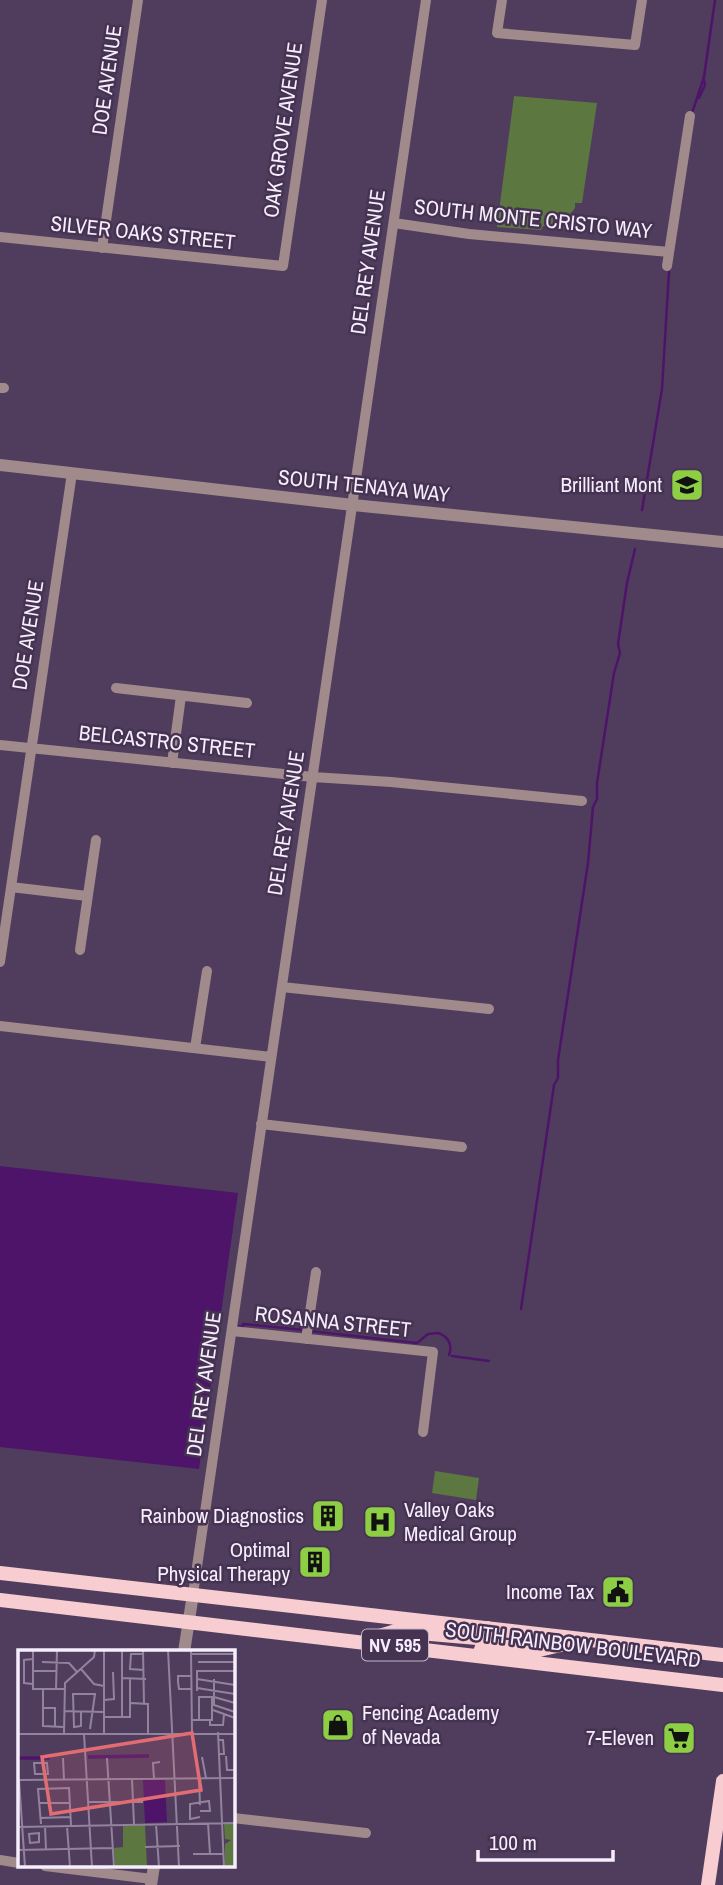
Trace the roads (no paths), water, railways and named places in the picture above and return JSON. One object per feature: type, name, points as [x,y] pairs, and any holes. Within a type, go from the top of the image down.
[{"type":"main road","name":"SOUTH RAINBOW BOULEVARD","points":[[0,1573],[723,1655]]},
{"type":"main road","name":"SOUTH RAINBOW BOULEVARD","points":[[0,1600],[723,1685]]},
{"type":"main road","points":[[362,1642],[396,1631],[477,1638],[486,1634],[488,1628]]},
{"type":"main road","points":[[479,1655],[485,1645],[539,1650],[585,1639]]},
{"type":"main road","points":[[708,1885],[723,1781]]},
{"type":"street","name":"DOE AVENUE","points":[[102,248],[138,0]]},
{"type":"street","name":"OAK GROVE AVENUE","points":[[283,266],[322,0]]},
{"type":"street","name":"DEL REY AVENUE","points":[[184,1650],[426,0]]},
{"type":"street","points":[[502,0],[497,33],[635,45],[642,0]]},
{"type":"street","points":[[667,266],[690,116]]},
{"type":"street","name":"SOUTH MONTE CRISTO WAY","points":[[394,223],[469,234],[669,252]]},
{"type":"street","name":"SILVER OAKS STREET","points":[[0,237],[283,266]]},
{"type":"street","name":"SOUTH TENAYA WAY","points":[[0,466],[723,542]]},
{"type":"street","name":"DOE AVENUE","points":[[0,962],[72,473]]},
{"type":"street","points":[[116,688],[247,703]]},
{"type":"street","points":[[172,762],[181,696]]},
{"type":"street","name":"BELCASTRO STREET","points":[[0,745],[582,801]]},
{"type":"street","points":[[80,950],[96,840]]},
{"type":"street","points":[[11,887],[87,896]]},
{"type":"street","points":[[195,1048],[207,971]]},
{"type":"street","points":[[282,987],[489,1009]]},
{"type":"street","points":[[0,1027],[271,1057]]},
{"type":"street","points":[[261,1124],[462,1147]]},
{"type":"street","points":[[306,1339],[316,1272]]},
{"type":"street","name":"ROSANNA STREET","points":[[232,1331],[433,1352],[423,1432]]},
{"type":"street","points":[[234,1818],[366,1833]]},
{"type":"street","points":[[0,1860],[18,1863]]},
{"type":"street","points":[[66,1868],[152,1876]]},
{"type":"waterway","points":[[692,113],[704,77],[715,0]]},
{"type":"waterway","points":[[699,98],[705,85],[704,80]]},
{"type":"waterway","points":[[642,510],[662,389],[669,272]]},
{"type":"waterway","points":[[521,1309],[554,1085],[558,1078],[558,1060],[588,863],[593,807],[597,799],[597,783],[614,673],[620,653],[618,644],[627,583],[635,549]]},
{"type":"waterway","points":[[239,1326],[243,1327],[243,1324],[304,1330]]},
{"type":"waterway","points":[[310,1331],[417,1343],[428,1334],[438,1333],[449,1341],[449,1355]]},
{"type":"waterway","points":[[452,1356],[489,1361]]},
{"type":"place","name":"Brilliant Mont","points":[[687,485]]},
{"type":"place","name":"Rainbow Diagnostics","points":[[328,1516]]},
{"type":"place","name":"Valley Oaks Medical Group","points":[[380,1522]]},
{"type":"place","name":"Optimal Physical Therapy","points":[[315,1562]]},
{"type":"place","name":"Income Tax","points":[[618,1592]]},
{"type":"place","name":"Fencing Academy of Nevada","points":[[338,1725]]},
{"type":"place","name":"7-Eleven","points":[[679,1738]]}]
